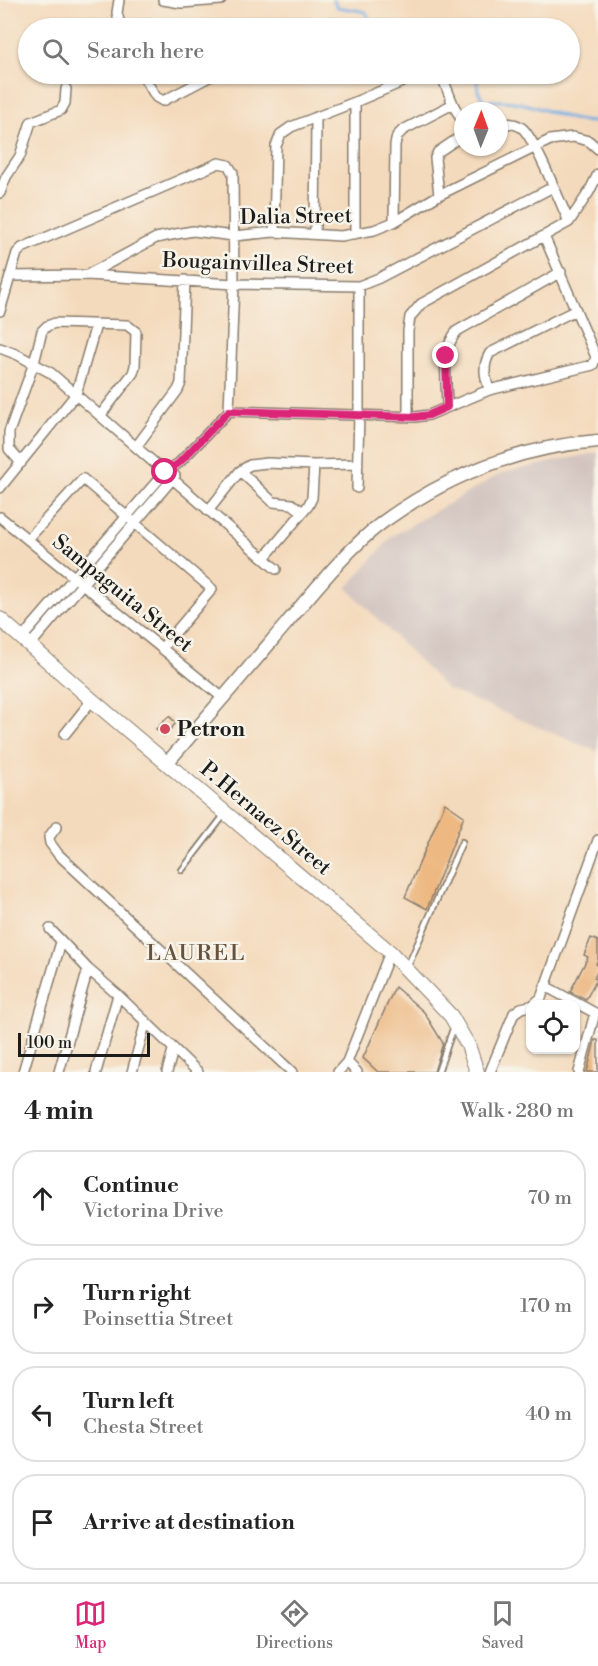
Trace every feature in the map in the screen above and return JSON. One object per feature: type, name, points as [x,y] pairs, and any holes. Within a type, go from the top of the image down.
[{"type":"main road","name":"P. Hernaez Street","points":[[0,619],[407,968],[451,1016],[468,1045],[477,1072]]},
{"type":"street","points":[[118,18],[119,0]]},
{"type":"street","points":[[163,0],[181,3],[220,0]]},
{"type":"street","points":[[148,84],[156,97],[163,101],[196,84]]},
{"type":"street","points":[[274,232],[276,146],[281,134],[397,84]]},
{"type":"street","points":[[394,222],[397,136],[403,130],[453,104],[445,84]]},
{"type":"street","points":[[0,193],[6,177],[20,156],[31,122],[61,110],[65,103],[66,89]]},
{"type":"street","points":[[355,102],[355,234]]},
{"type":"street","points":[[315,233],[316,117]]},
{"type":"street","points":[[508,123],[523,128],[569,222]]},
{"type":"street","name":"Dalia Street","points":[[87,275],[156,238],[193,231],[234,236],[274,232],[341,236],[374,230],[394,222],[439,195],[550,140],[573,137],[589,141],[598,149]]},
{"type":"street","points":[[439,195],[435,158],[438,152],[454,141]]},
{"type":"street","points":[[0,311],[17,254],[22,248],[219,163],[228,165],[233,173],[234,284],[229,411],[179,463],[165,472],[74,577],[26,641]]},
{"type":"street","points":[[408,417],[408,331],[411,317],[421,304],[569,222],[590,192],[598,174]]},
{"type":"street","name":"Bougainvillea Street","points":[[10,276],[87,275],[234,284],[359,286],[379,278],[553,187]]},
{"type":"street","points":[[229,411],[408,417],[429,415],[489,390],[593,365],[596,357],[544,236]]},
{"type":"street","points":[[447,407],[446,356],[448,341],[456,331],[561,272]]},
{"type":"street","points":[[136,447],[178,390],[182,376],[185,280]]},
{"type":"street","points":[[357,488],[359,286]]},
{"type":"street","points":[[489,390],[485,375],[485,362],[490,353],[576,310]]},
{"type":"street","points":[[21,463],[9,449],[9,432],[34,363],[42,331],[47,326],[55,323],[127,325],[136,332],[133,373],[100,416]]},
{"type":"street","points":[[0,488],[76,394],[96,325]]},
{"type":"street","points":[[0,348],[51,373],[276,569]]},
{"type":"street","points":[[167,764],[341,561],[382,523],[436,488],[491,463],[528,451],[567,443],[598,441]]},
{"type":"street","points":[[26,641],[83,584],[174,479],[179,463]]},
{"type":"street","points":[[208,511],[240,471],[250,465],[267,463],[357,464]]},
{"type":"street","points":[[264,558],[312,498],[314,465]]},
{"type":"street","points":[[240,471],[273,502],[292,504],[303,512]]},
{"type":"street","points":[[28,539],[83,479],[212,589],[162,648]]},
{"type":"street","name":"Sampaguita Street","points":[[0,517],[223,698]]},
{"type":"street","points":[[65,734],[92,700]]},
{"type":"street","points":[[57,826],[49,837],[50,843],[58,854],[292,1072]]},
{"type":"street","points":[[538,1000],[598,840]]},
{"type":"street","points":[[50,929],[88,969],[198,1072]]},
{"type":"street","points":[[23,1072],[61,942]]},
{"type":"street","points":[[339,1072],[347,1062],[390,952]]},
{"type":"street","points":[[59,1072],[88,969]]},
{"type":"street","points":[[545,986],[595,1013]]},
{"type":"street","points":[[96,1072],[118,995]]},
{"type":"street","points":[[579,1072],[598,1002]]},
{"type":"street","points":[[490,1072],[514,1013],[526,1007]]},
{"type":"street","points":[[132,1072],[146,1021]]},
{"type":"street","points":[[167,1072],[173,1050]]},
{"type":"street","points":[[347,1062],[357,1072]]},
{"type":"lane","points":[[182,870],[226,812]]},
{"type":"lane","points":[[407,968],[462,842]]},
{"type":"lane","points":[[438,1072],[455,1024]]},
{"type":"shaded area","points":[[598,452],[598,752],[447,689],[347,588],[392,536],[502,473]]},
{"type":"building","points":[[169,716],[176,723],[164,736],[156,729]]},
{"type":"building","points":[[445,803],[464,816],[427,909],[405,897]]},
{"type":"building","points":[[591,938],[598,941],[596,964],[598,970],[594,978],[597,979],[586,999],[570,992],[588,957],[584,955]]},
{"type":"building","points":[[395,987],[424,1012],[443,1043],[434,1072],[378,1072],[363,1058]]},
{"type":"building","points":[[595,1040],[598,1040],[598,1072],[587,1072]]},
{"type":"waterway","points":[[333,0],[337,7],[366,12],[369,18]]},
{"type":"waterway","points":[[477,84],[478,91],[484,101],[517,103],[537,107],[571,119],[598,122]]},
{"type":"place","name":"Petron","points":[[165,729]]},
{"type":"district","name":"LAUREL","points":[[196,952]]},
{"type":"route","points":[[165,472],[179,463],[229,411],[415,417],[429,415],[447,407],[446,356]]}]
